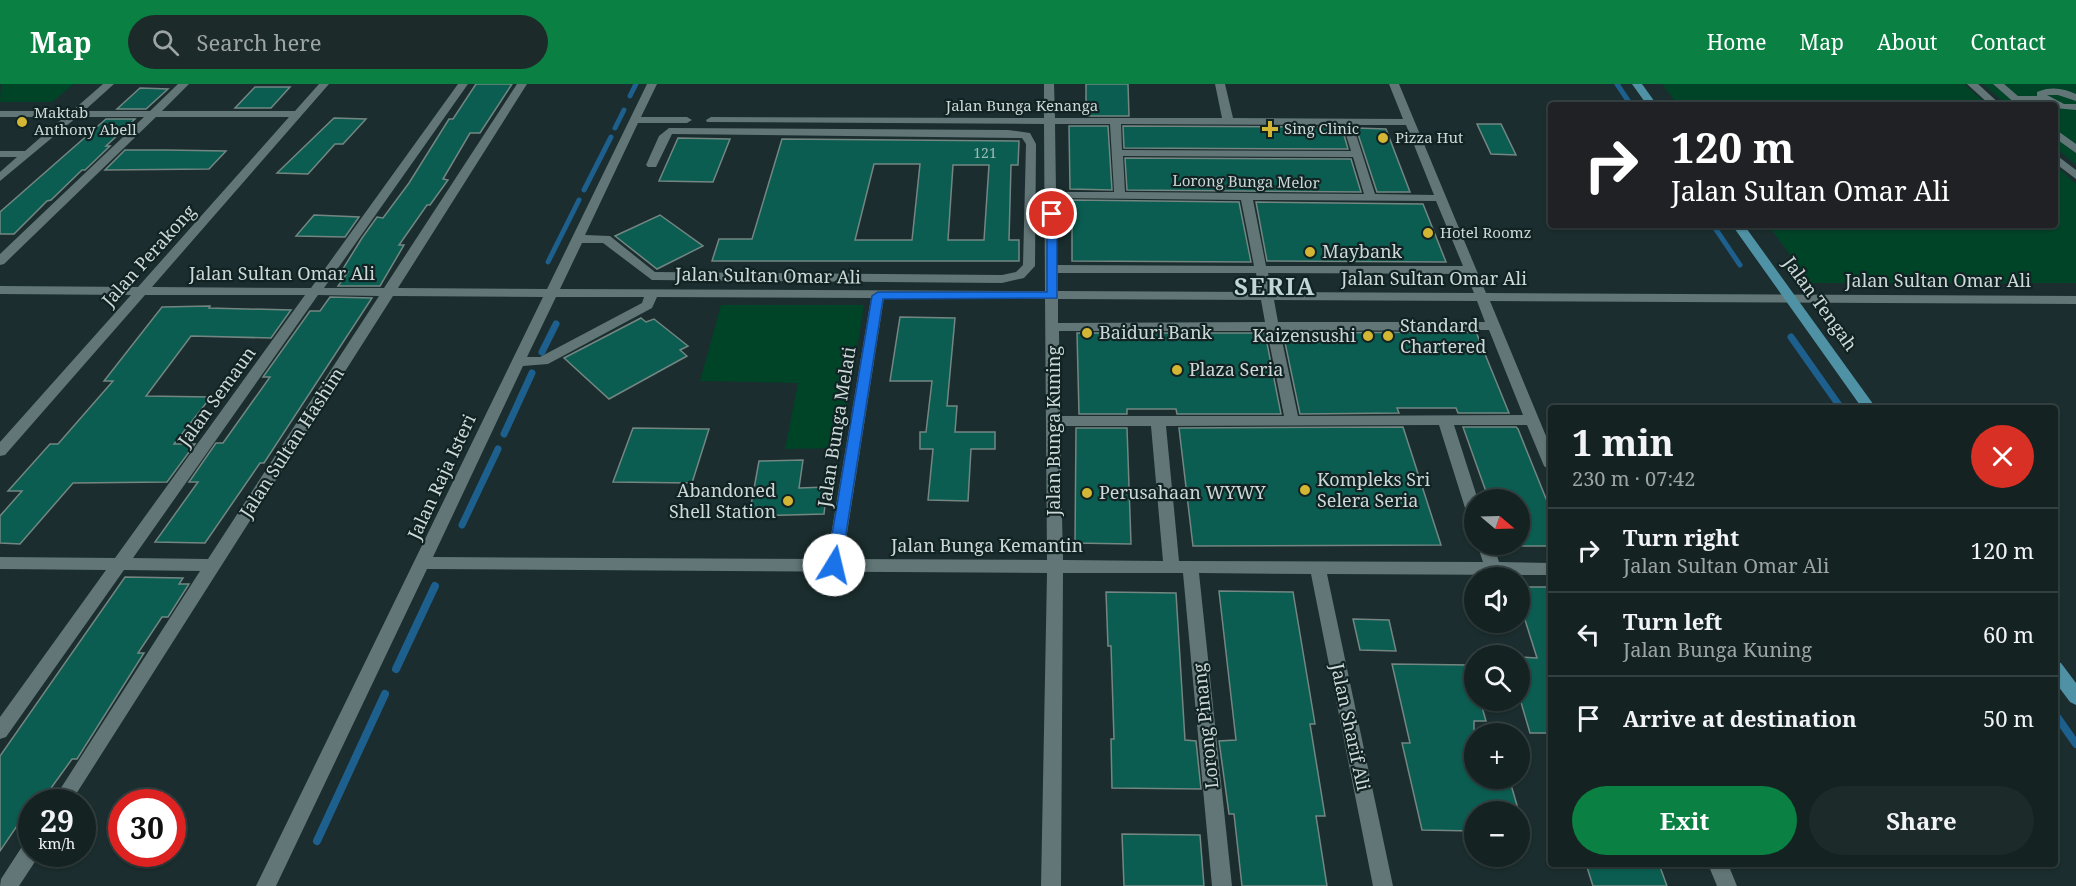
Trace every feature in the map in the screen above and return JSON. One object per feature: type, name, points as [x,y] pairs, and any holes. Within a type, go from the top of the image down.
[{"type":"main road","points":[[1637,84],[1650,102]]},
{"type":"main road","name":"Jalan Tengah","points":[[1740,228],[1867,405]]},
{"type":"main road","points":[[2058,672],[2076,698]]},
{"type":"street","points":[[0,178],[109,84]]},
{"type":"street","points":[[0,261],[184,84]]},
{"type":"street","name":"Jalan Perakong","points":[[0,451],[324,84]]},
{"type":"street","name":"Jalan Semaun","points":[[0,731],[463,84]]},
{"type":"street","name":"Jalan Sultan Hashim","points":[[69,789],[522,84]]},
{"type":"street","name":"Jalan Raja Isteri","points":[[266,886],[652,84]]},
{"type":"street","name":"Jalan Bunga Kuning","points":[[1049,84],[1055,566],[1051,886]]},
{"type":"street","points":[[1220,84],[1228,121]]},
{"type":"street","points":[[1394,84],[1548,459]]},
{"type":"street","points":[[1972,84],[1993,102]]},
{"type":"street","points":[[1998,84],[2020,102],[2044,99],[2053,102]]},
{"type":"street","points":[[2044,99],[2041,94],[2049,87],[2076,98]]},
{"type":"street","points":[[2058,104],[2074,109]]},
{"type":"street","points":[[0,114],[297,114]]},
{"type":"street","name":"Jalan Bunga Kenanga","points":[[634,120],[1410,122]]},
{"type":"street","points":[[1115,121],[1120,196]]},
{"type":"street","points":[[1347,122],[1371,198]]},
{"type":"street","points":[[578,239],[606,239],[652,276],[1002,279],[1020,275],[1029,266],[1031,144],[1026,135],[669,130],[664,136],[652,165]]},
{"type":"street","points":[[2058,133],[2076,133]]},
{"type":"street","points":[[2058,135],[2076,150]]},
{"type":"street","points":[[1118,153],[1357,154]]},
{"type":"street","points":[[0,154],[28,154]]},
{"type":"street","points":[[2058,160],[2076,176]]},
{"type":"street","name":"Lorong Bunga Melor","points":[[1052,195],[1440,198]]},
{"type":"street","points":[[1246,196],[1292,420]]},
{"type":"street","points":[[1053,269],[1470,270]]},
{"type":"street","points":[[517,362],[543,362],[648,305],[652,276]]},
{"type":"street","name":"Jalan Sultan Omar Ali","points":[[0,291],[2076,300]]},
{"type":"street","name":"Jalan Bunga Melati","points":[[834,565],[878,296]]},
{"type":"street","points":[[1053,327],[1493,326]]},
{"type":"street","points":[[1445,420],[1467,489]]},
{"type":"street","points":[[1054,421],[1532,420]]},
{"type":"street","name":"Lorong Pinang","points":[[1158,421],[1181,567],[1222,886]]},
{"type":"street","points":[[0,563],[214,564]]},
{"type":"street","name":"Jalan Bunga Kemantin","points":[[422,563],[1464,568]]},
{"type":"street","name":"Jalan Sharif Ali","points":[[1318,567],[1383,886]]},
{"type":"street","name":"Jalan Bunga Kemantin","points":[[1530,569],[1548,569]]},
{"type":"street","points":[[8,886],[20,867]]},
{"type":"street","points":[[1719,867],[1727,886]]},
{"type":"green space","points":[[1,84],[74,84],[52,102],[0,102]]},
{"type":"green space","points":[[1662,84],[1964,84],[1985,102],[1676,102]]},
{"type":"green space","points":[[1983,84],[2076,84],[2076,165],[2058,150],[2058,102],[2004,102]]},
{"type":"green space","points":[[2058,168],[2076,184],[2076,283],[1811,283],[1770,228],[2058,228]]},
{"type":"green space","points":[[721,305],[864,305],[841,448],[785,449],[798,383],[700,381]]},
{"type":"building","points":[[476,84],[512,84],[480,133],[470,133],[443,179],[448,180],[399,245],[404,245],[380,286],[338,286],[348,272],[341,272],[362,238],[377,217],[383,218],[409,183],[449,119],[453,119]]},
{"type":"building","points":[[1086,84],[1128,84],[1129,116],[1086,116]]},
{"type":"building","points":[[255,87],[290,87],[271,108],[235,108]]},
{"type":"building","points":[[140,88],[168,89],[146,109],[117,109]]},
{"type":"building","points":[[334,118],[366,119],[343,144],[335,144],[308,174],[277,173]]},
{"type":"building","points":[[106,119],[135,119],[106,146],[110,146],[85,170],[82,170],[51,200],[47,201],[14,234],[0,234],[0,212]]},
{"type":"building","points":[[1477,124],[1501,124],[1516,155],[1491,154]]},
{"type":"building","points":[[1069,126],[1108,126],[1112,190],[1070,189]]},
{"type":"building","points":[[1123,126],[1337,127],[1342,128],[1348,149],[1124,148]]},
{"type":"building","points":[[1356,128],[1386,129],[1410,192],[1377,192]]},
{"type":"building","points":[[678,138],[730,139],[713,182],[659,181]]},
{"type":"building","points":[[782,139],[1019,141],[1018,165],[1011,165],[1009,240],[1019,240],[1019,261],[712,261],[719,239],[752,239]],"holes":[[[874,164],[920,164],[912,240],[855,240]],[[953,165],[989,165],[984,240],[948,240]]]},
{"type":"building","points":[[125,150],[226,151],[209,169],[105,170]]},
{"type":"building","points":[[1125,158],[1351,159],[1361,192],[1127,190]]},
{"type":"building","points":[[1072,200],[1239,202],[1251,262],[1072,261]]},
{"type":"building","points":[[1256,202],[1423,204],[1446,262],[1267,261]]},
{"type":"building","points":[[314,215],[359,217],[345,237],[296,236]]},
{"type":"building","points":[[660,215],[703,246],[657,269],[615,236]]},
{"type":"building","points":[[330,297],[372,298],[264,463],[260,463],[205,543],[155,542],[198,482],[189,482],[216,443],[223,443],[270,377],[263,377],[310,311],[320,311]]},
{"type":"building","points":[[210,306],[209,308],[291,310],[271,338],[191,336],[146,396],[211,397],[174,444],[195,444],[167,482],[73,483],[20,544],[0,543],[0,516],[22,491],[8,491],[50,444],[58,444],[113,381],[104,381],[162,307]]},
{"type":"building","points":[[900,317],[955,318],[947,406],[957,406],[955,432],[995,432],[995,449],[971,449],[968,501],[928,500],[933,449],[920,449],[920,432],[926,432],[932,381],[890,381]]},
{"type":"building","points":[[641,318],[646,322],[654,319],[688,346],[680,350],[687,356],[609,399],[564,358]]},
{"type":"building","points":[[1476,332],[1509,413],[1458,413],[1456,408],[1397,408],[1399,413],[1300,414],[1283,333]]},
{"type":"building","name":"Plaza Seria","points":[[1077,333],[1265,333],[1281,414],[1177,414],[1176,409],[1127,409],[1127,414],[1079,414]]},
{"type":"building","name":"Kompleks Sri Selera Seria","points":[[1403,427],[1441,545],[1193,546],[1179,428]]},
{"type":"building","points":[[1463,427],[1516,427],[1518,429],[1548,504],[1548,546],[1530,546],[1530,489],[1485,489]]},
{"type":"building","points":[[633,428],[709,429],[692,483],[613,482]]},
{"type":"building","points":[[1076,428],[1127,428],[1131,544],[1075,543]]},
{"type":"building","name":"Abandoned Shell Station","points":[[803,460],[799,488],[827,487],[824,514],[749,516],[759,461]]},
{"type":"building","points":[[125,577],[183,578],[179,584],[189,584],[168,617],[162,617],[138,653],[144,653],[77,759],[72,759],[50,789],[18,789],[18,824],[0,851],[0,756]]},
{"type":"building","points":[[1530,587],[1548,587],[1548,733],[1530,733],[1530,723],[1527,723],[1524,711],[1530,711],[1530,658],[1537,658],[1529,633]]},
{"type":"building","points":[[1219,591],[1293,592],[1315,724],[1310,724],[1325,816],[1316,816],[1327,886],[1242,886],[1234,814],[1229,814],[1219,741],[1236,740]]},
{"type":"building","points":[[1106,592],[1176,593],[1185,740],[1196,741],[1201,789],[1112,788],[1111,739],[1114,739],[1111,646],[1108,646]]},
{"type":"building","points":[[1353,619],[1389,620],[1396,651],[1360,650]]},
{"type":"building","points":[[1392,664],[1464,665],[1464,711],[1483,711],[1486,721],[1464,723],[1464,789],[1512,789],[1516,801],[1464,801],[1464,831],[1422,830],[1402,743],[1410,743]]},
{"type":"building","points":[[1122,834],[1200,835],[1204,886],[1124,886]]},
{"type":"building","points":[[1587,867],[1660,867],[1667,886],[1593,886]]},
{"type":"waterway","points":[[630,96],[636,84]]},
{"type":"waterway","points":[[1617,84],[1629,102]]},
{"type":"waterway","points":[[615,128],[624,110]]},
{"type":"waterway","points":[[584,190],[611,137]]},
{"type":"waterway","points":[[548,262],[579,200]]},
{"type":"waterway","points":[[1715,228],[1740,265]]},
{"type":"waterway","points":[[542,352],[556,324]]},
{"type":"waterway","points":[[1791,337],[1839,405]]},
{"type":"waterway","points":[[504,434],[532,373]]},
{"type":"waterway","points":[[462,525],[498,449]]},
{"type":"waterway","points":[[396,669],[435,586]]},
{"type":"waterway","points":[[317,841],[385,694]]},
{"type":"waterway","points":[[2058,718],[2076,744]]},
{"type":"place","name":"Maktab Anthony Abell","points":[[22,122]]},
{"type":"place","name":"Sing Clinic","points":[[1270,129]]},
{"type":"place","name":"Pizza Hut","points":[[1383,138]]},
{"type":"place","name":"Hotel Roomz","points":[[1428,233]]},
{"type":"place","name":"Maybank","points":[[1310,252]]},
{"type":"place","name":"Baiduri Bank","points":[[1087,333]]},
{"type":"place","name":"Kaizensushi","points":[[1368,336]]},
{"type":"place","name":"Standard Chartered","points":[[1388,336]]},
{"type":"place","name":"Plaza Seria","points":[[1177,370]]},
{"type":"place","name":"Kompleks Sri Selera Seria","points":[[1305,490]]},
{"type":"place","name":"Perusahaan WYWY","points":[[1087,493]]},
{"type":"place","name":"Abandoned Shell Station","points":[[788,501]]},
{"type":"district","name":"SERIA","points":[[1275,287]]},
{"type":"route","points":[[834,565],[878,296],[1053,295],[1052,214]]}]
